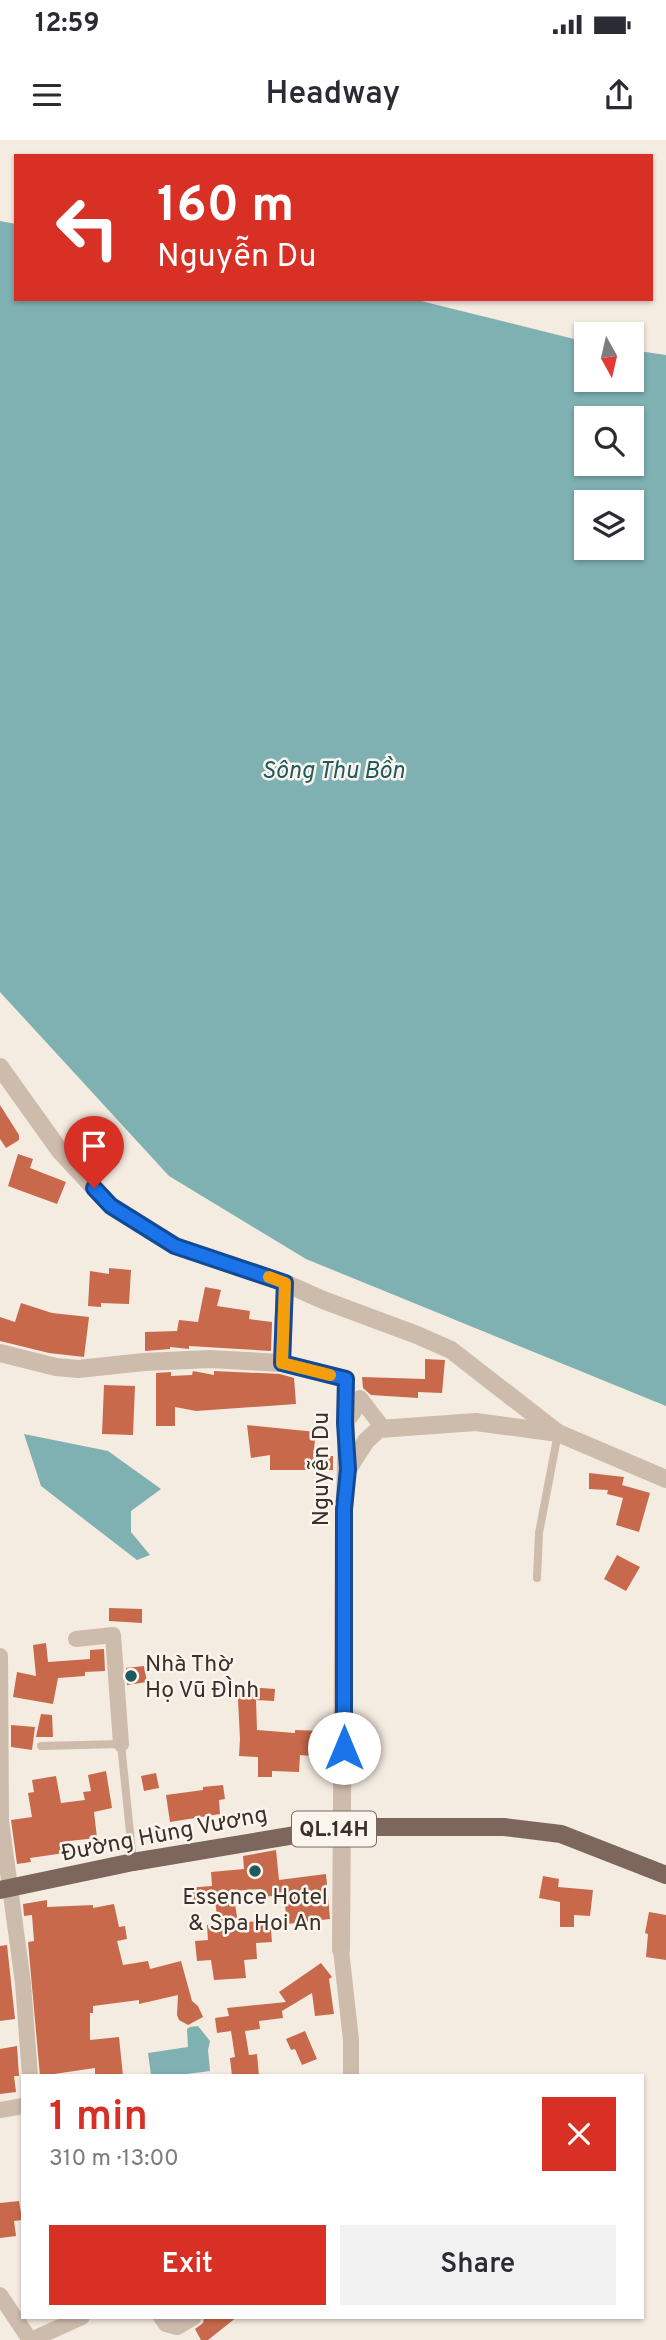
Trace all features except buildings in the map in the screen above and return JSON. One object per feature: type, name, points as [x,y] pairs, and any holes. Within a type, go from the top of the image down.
[{"type":"main road","name":"Đường Hùng Vương","points":[[4,1889],[256,1840],[344,1827],[504,1827],[561,1834],[666,1875]]},
{"type":"street","points":[[0,1067],[60,1152],[111,1206],[175,1246],[285,1283],[451,1350],[558,1433],[666,1479]]},
{"type":"street","points":[[0,1353],[56,1367],[78,1369],[210,1359],[282,1363],[285,1283]]},
{"type":"street","name":"Nguyễn Du","points":[[282,1363],[346,1379],[348,1469],[344,1509],[344,1827],[341,1950]]},
{"type":"street","points":[[345,1423],[360,1398],[383,1428]]},
{"type":"street","points":[[348,1469],[366,1441],[383,1428],[476,1422],[558,1433]]},
{"type":"street","points":[[76,1639],[113,1635],[121,1744]]},
{"type":"street","points":[[0,1656],[4,1889],[23,1983],[30,2074]]},
{"type":"street","points":[[341,1950],[351,2040],[351,2074]]},
{"type":"street","points":[[0,2110],[21,2106]]},
{"type":"street","points":[[0,2295],[31,2340],[78,2319]]},
{"type":"street","points":[[163,2319],[177,2327],[191,2319]]},
{"type":"lane","points":[[537,1578],[539,1532],[558,1433]]},
{"type":"lane","points":[[41,1746],[121,1744],[133,1863]]},
{"type":"water","name":"Sông Thu Bồn","points":[[0,221],[14,224],[14,301],[421,301],[574,339],[574,392],[644,392],[644,352],[666,355],[666,1406],[306,1259],[169,1176],[0,992]]},
{"type":"water","points":[[24,1434],[108,1451],[161,1489],[131,1511],[131,1532],[150,1555],[137,1560],[41,1486]]},
{"type":"water","points":[[198,2026],[210,2041],[210,2071],[151,2074],[148,2053],[188,2047],[187,2029]]},
{"type":"slow traffic","points":[[269,1277],[285,1283],[282,1363],[330,1375]]},
{"type":"place","name":"Nhà Thờ Họ Vũ ĐÌnh","points":[[131,1676]]},
{"type":"place","name":"Essence Hotel & Spa Hoi An","points":[[255,1871]]},
{"type":"route","points":[[94,1188],[111,1206],[175,1246],[285,1283],[282,1363],[346,1379],[348,1469],[344,1509],[344,1748]]}]
